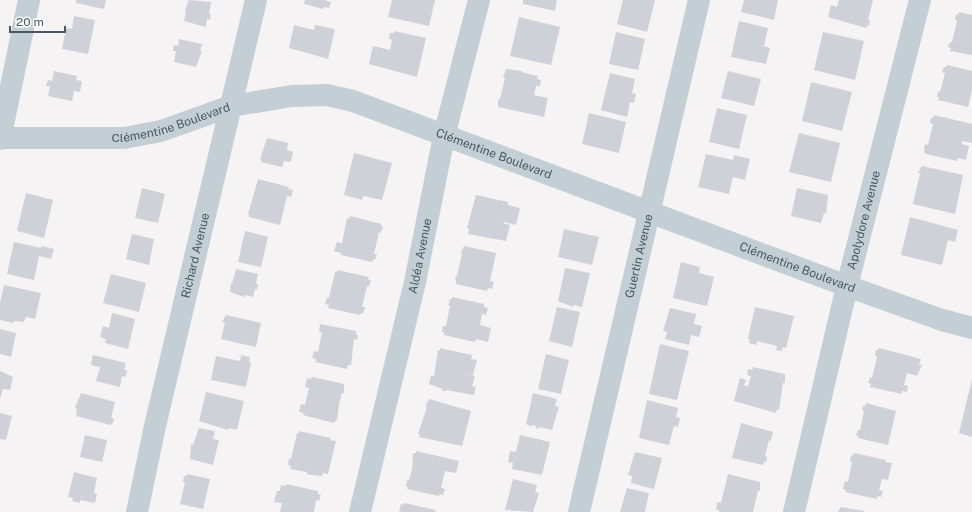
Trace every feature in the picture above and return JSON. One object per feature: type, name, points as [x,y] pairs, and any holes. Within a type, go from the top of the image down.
[{"type":"street","points":[[0,138],[29,0]]},
{"type":"street","name":"Richard Avenue","points":[[137,512],[155,426],[256,0]]},
{"type":"street","name":"Aldéa Avenue","points":[[360,512],[415,282],[444,136],[479,0]]},
{"type":"street","name":"Guertin Avenue","points":[[579,512],[699,0]]},
{"type":"street","name":"Apolydore Avenue","points":[[794,512],[848,286],[920,0]]},
{"type":"street","name":"Clémentine Boulevard","points":[[0,138],[124,138],[161,131],[231,106],[292,96],[327,95],[353,101],[848,286],[942,320],[972,328]]},
{"type":"building","points":[[76,0],[106,0],[104,9],[76,3]]},
{"type":"building","points":[[189,0],[211,2],[209,14],[211,14],[210,20],[207,19],[206,27],[184,21],[185,10]]},
{"type":"building","points":[[305,0],[325,0],[331,2],[329,8],[324,7],[323,9],[304,4]]},
{"type":"building","points":[[392,0],[435,0],[429,26],[388,17]]},
{"type":"building","points":[[523,0],[557,0],[555,11],[523,4]]},
{"type":"building","points":[[623,0],[655,0],[647,32],[617,24]]},
{"type":"building","points":[[744,0],[778,0],[774,20],[741,12]]},
{"type":"building","points":[[839,0],[873,0],[868,20],[870,20],[869,26],[867,25],[866,28],[828,17],[831,5],[837,7]]},
{"type":"building","points":[[959,12],[972,15],[972,55],[950,51],[951,48],[948,47],[950,42],[952,42],[957,21],[955,20],[956,14],[958,15]]},
{"type":"building","points":[[74,16],[95,20],[88,54],[62,49],[66,28],[72,29]]},
{"type":"building","points":[[519,17],[560,27],[551,65],[510,56]]},
{"type":"building","points":[[739,21],[768,28],[764,46],[770,48],[766,64],[731,57]]},
{"type":"building","points":[[294,25],[314,30],[315,25],[335,29],[328,59],[289,48]]},
{"type":"building","points":[[394,31],[426,38],[417,77],[369,64],[373,46],[390,50],[392,40],[389,39],[390,33],[394,33]]},
{"type":"building","points":[[616,32],[645,39],[638,70],[609,64]]},
{"type":"building","points":[[823,32],[864,41],[855,80],[814,70]]},
{"type":"building","points":[[179,39],[202,44],[200,51],[202,51],[196,67],[174,62],[176,51],[173,51],[174,45],[178,46]]},
{"type":"building","points":[[947,65],[972,71],[972,90],[968,107],[938,100],[938,91],[940,92],[945,73],[942,72],[944,67]]},
{"type":"building","points":[[506,69],[522,71],[521,72],[538,76],[537,79],[541,80],[540,86],[536,86],[534,95],[548,98],[544,117],[498,107],[498,99],[500,99],[505,78],[503,77]]},
{"type":"building","points":[[54,71],[77,76],[76,80],[82,81],[80,92],[74,91],[72,101],[48,96],[50,86],[46,86],[48,80],[52,81]]},
{"type":"building","points":[[728,71],[761,79],[754,106],[721,98]]},
{"type":"building","points":[[610,73],[635,79],[632,93],[636,94],[634,103],[630,102],[627,117],[601,110]]},
{"type":"building","points":[[811,82],[852,92],[842,131],[802,121]]},
{"type":"building","points":[[717,108],[747,115],[739,149],[709,142]]},
{"type":"building","points":[[589,113],[626,122],[619,153],[582,144]]},
{"type":"building","points":[[934,115],[972,124],[972,143],[962,141],[962,144],[969,146],[966,160],[958,158],[957,161],[926,154],[924,152],[925,144],[928,145],[933,124],[930,123],[931,118],[933,118]]},
{"type":"building","points":[[799,133],[840,143],[831,182],[789,172]]},
{"type":"building","points":[[267,138],[288,143],[287,150],[293,152],[291,162],[284,161],[282,167],[261,162],[262,160],[260,159]]},
{"type":"building","points":[[354,153],[392,163],[382,200],[363,196],[362,200],[344,195]]},
{"type":"building","points":[[706,154],[733,160],[734,155],[750,159],[745,180],[733,177],[729,194],[698,187]]},
{"type":"building","points":[[922,166],[963,175],[955,214],[913,204],[920,173],[918,173]]},
{"type":"building","points":[[258,179],[289,187],[288,189],[293,190],[291,197],[287,196],[280,225],[249,217],[248,214]]},
{"type":"building","points":[[142,188],[165,194],[158,223],[135,218]]},
{"type":"building","points":[[797,188],[828,195],[826,214],[824,213],[821,223],[791,216]]},
{"type":"building","points":[[26,193],[53,200],[44,238],[17,231]]},
{"type":"building","points":[[476,195],[508,202],[508,205],[520,208],[516,225],[503,223],[510,225],[506,241],[468,234],[469,229],[467,228]]},
{"type":"building","points":[[350,216],[381,224],[381,226],[383,226],[381,233],[379,232],[374,254],[377,254],[375,260],[373,259],[372,262],[341,255],[341,253],[334,251],[337,242],[342,243],[347,218],[349,219]]},
{"type":"building","points":[[910,217],[958,230],[955,242],[948,240],[942,265],[901,255]]},
{"type":"building","points":[[564,229],[599,237],[592,265],[558,257]]},
{"type":"building","points":[[245,231],[268,237],[261,267],[238,262]]},
{"type":"building","points":[[132,234],[154,239],[149,265],[126,259]]},
{"type":"building","points":[[14,242],[41,248],[41,246],[54,249],[51,259],[39,256],[34,280],[7,274]]},
{"type":"building","points":[[464,246],[496,253],[490,281],[494,282],[492,289],[488,288],[487,291],[456,284],[455,280]]},
{"type":"building","points":[[681,262],[700,267],[699,273],[714,277],[707,306],[673,298]]},
{"type":"building","points":[[565,268],[590,273],[582,307],[574,305],[573,307],[558,301]]},
{"type":"building","points":[[236,269],[258,274],[256,283],[258,284],[257,290],[255,289],[253,297],[245,295],[244,297],[230,292],[231,283],[232,284]]},
{"type":"building","points":[[337,270],[369,277],[368,280],[371,280],[369,287],[367,286],[362,307],[365,307],[363,314],[361,313],[360,315],[328,308],[329,305],[325,304],[327,297],[329,298],[335,272],[337,272]]},
{"type":"building","points":[[111,274],[146,283],[139,312],[103,303]]},
{"type":"building","points":[[4,285],[41,293],[35,319],[26,317],[24,322],[14,321],[13,323],[0,320],[0,303]]},
{"type":"building","points":[[452,297],[484,304],[484,307],[488,308],[486,315],[482,314],[480,325],[491,328],[488,342],[476,339],[475,342],[444,335],[444,332],[442,332],[443,326],[446,326],[450,306],[448,305]]},
{"type":"building","points":[[557,307],[580,312],[572,347],[549,341]]},
{"type":"building","points":[[755,307],[794,316],[786,348],[783,347],[782,351],[776,350],[777,346],[757,341],[756,345],[749,343],[750,340],[748,339]]},
{"type":"building","points":[[670,308],[696,314],[694,324],[702,326],[699,337],[691,335],[689,345],[665,339],[667,332],[663,331]]},
{"type":"building","points":[[112,313],[135,319],[128,349],[105,343],[106,339],[100,337],[103,326],[109,328]]},
{"type":"building","points":[[226,315],[261,323],[256,347],[221,339],[225,322],[222,322]]},
{"type":"building","points":[[320,324],[356,331],[356,334],[358,335],[357,340],[354,339],[351,365],[348,365],[347,369],[315,362],[316,359],[312,358],[314,351],[318,352],[322,332],[319,332]]},
{"type":"building","points":[[0,329],[16,333],[11,357],[0,354]]},
{"type":"building","points":[[660,344],[689,351],[677,400],[649,394]]},
{"type":"building","points":[[440,348],[472,355],[471,359],[477,360],[473,375],[468,374],[475,376],[472,386],[476,387],[474,395],[446,390],[442,391],[443,389],[429,384],[431,376],[434,376],[438,350],[440,351]]},
{"type":"building","points":[[879,348],[921,359],[919,365],[922,365],[917,376],[907,373],[904,385],[908,386],[907,392],[902,391],[902,394],[870,387],[871,384],[868,383],[870,377],[872,378],[877,357],[875,356],[876,350]]},
{"type":"building","points":[[546,354],[569,360],[561,394],[538,389]]},
{"type":"building","points":[[93,355],[126,363],[124,370],[127,370],[126,377],[122,376],[120,387],[96,381],[100,367],[91,365]]},
{"type":"building","points":[[241,355],[250,357],[249,363],[251,363],[246,387],[211,380],[216,356],[240,361]]},
{"type":"building","points":[[753,367],[785,374],[785,383],[783,383],[779,410],[777,409],[776,413],[734,401],[740,378],[746,380],[744,386],[748,386],[751,376],[747,375],[748,369],[752,370]]},
{"type":"building","points":[[0,371],[13,377],[10,390],[3,389],[0,399]]},
{"type":"building","points":[[312,377],[344,384],[344,393],[342,393],[339,404],[337,420],[334,423],[303,415],[304,413],[299,412],[301,404],[305,405],[309,388],[305,387],[307,378],[311,379]]},
{"type":"building","points":[[972,379],[972,437],[959,433]]},
{"type":"building","points":[[206,392],[244,401],[237,430],[229,428],[228,430],[199,421]]},
{"type":"building","points":[[81,393],[115,402],[111,418],[114,418],[113,423],[110,425],[76,416],[77,409],[75,408]]},
{"type":"building","points":[[533,393],[557,399],[555,406],[559,407],[552,430],[539,427],[539,429],[535,428],[536,426],[532,425],[532,427],[526,424]]},
{"type":"building","points":[[429,399],[471,411],[462,446],[419,437],[420,435],[418,434],[427,407],[425,407]]},
{"type":"building","points":[[647,400],[678,408],[676,417],[680,418],[678,427],[674,426],[669,445],[639,438]]},
{"type":"building","points":[[866,403],[896,411],[888,445],[858,438],[856,435],[858,430],[860,430],[864,411],[862,411],[863,406],[865,406]]},
{"type":"building","points":[[0,413],[12,416],[6,440],[0,439]]},
{"type":"building","points":[[741,423],[773,432],[771,441],[769,440],[765,456],[767,457],[766,462],[764,462],[763,465],[732,458]]},
{"type":"building","points":[[199,428],[215,431],[213,439],[219,440],[213,465],[190,459],[191,444],[193,445]]},
{"type":"building","points":[[299,431],[331,438],[330,440],[336,441],[328,474],[323,473],[322,476],[311,475],[307,474],[307,472],[290,469],[291,466],[288,465],[289,459],[291,459],[297,433],[299,433]]},
{"type":"building","points":[[85,435],[107,440],[102,462],[80,457]]},
{"type":"building","points":[[520,435],[550,442],[542,475],[512,469],[513,463],[508,462],[510,451],[516,452]]},
{"type":"building","points":[[416,451],[459,461],[456,473],[445,471],[441,488],[445,489],[443,495],[440,494],[439,496],[407,489],[407,480],[409,480],[412,470],[413,453],[416,453]]},
{"type":"building","points":[[635,452],[662,458],[654,489],[631,483],[632,476],[628,475]]},
{"type":"building","points":[[854,453],[886,460],[885,462],[892,463],[888,480],[882,479],[879,490],[883,491],[881,497],[877,496],[877,499],[845,492],[846,490],[843,489],[845,481],[848,482],[852,462],[850,461],[851,455],[853,456]]},
{"type":"building","points":[[74,472],[97,478],[94,493],[97,494],[95,503],[80,500],[80,503],[72,501],[73,498],[68,497]]},
{"type":"building","points":[[187,474],[210,479],[203,509],[180,504],[185,482],[183,482],[184,476],[187,476]]},
{"type":"building","points":[[728,474],[760,482],[760,491],[758,491],[753,512],[719,512],[719,510],[716,510],[717,502],[721,503]]},
{"type":"building","points":[[513,479],[537,485],[535,492],[539,493],[533,512],[505,510]]},
{"type":"building","points":[[286,484],[318,491],[318,494],[321,495],[319,501],[316,500],[314,512],[280,512],[282,503],[274,502],[277,491],[280,491],[281,485],[286,486]]},
{"type":"building","points":[[627,488],[649,493],[645,512],[620,512]]},
{"type":"building","points":[[404,503],[436,510],[435,512],[401,512],[399,511],[401,504],[403,505]]},
{"type":"building","points":[[841,507],[864,511],[864,512],[838,512]]}]
